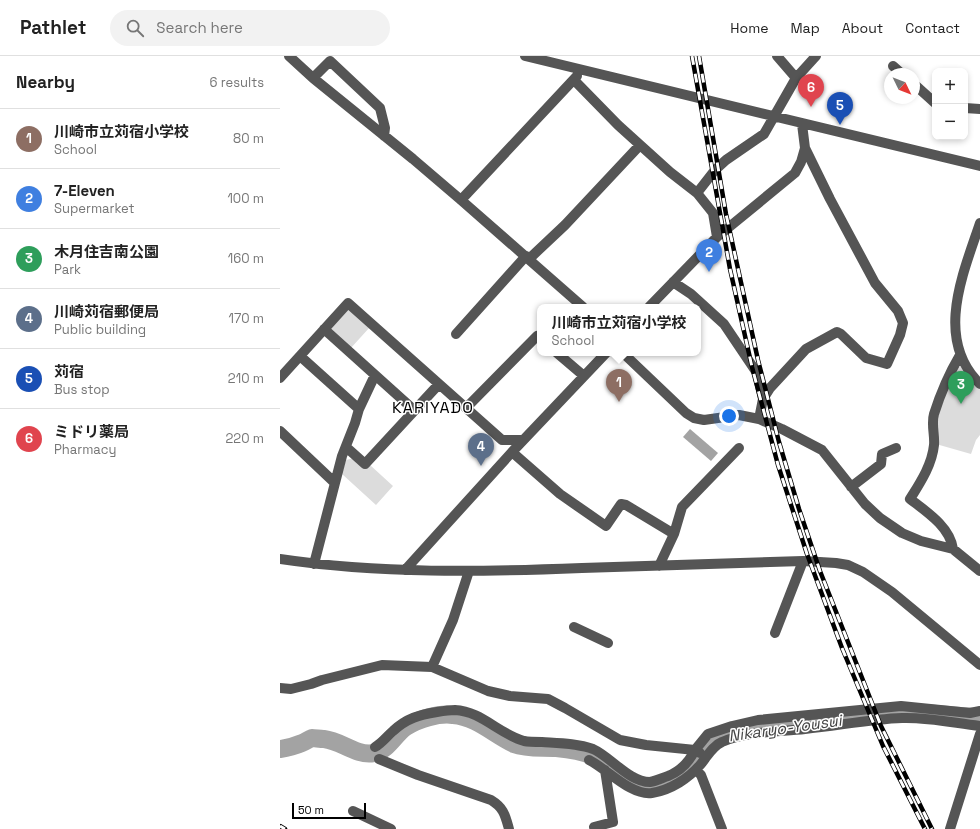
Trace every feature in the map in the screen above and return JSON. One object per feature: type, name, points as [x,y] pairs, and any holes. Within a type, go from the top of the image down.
[{"type":"street","points":[[289,56],[313,78],[462,200],[579,304]]},
{"type":"street","points":[[525,56],[980,166]]},
{"type":"street","points":[[777,56],[796,78]]},
{"type":"street","points":[[697,193],[715,170],[726,160],[764,134],[796,78],[816,56]]},
{"type":"street","points":[[313,78],[330,61],[380,108],[385,128],[384,136]]},
{"type":"street","points":[[462,200],[582,70]]},
{"type":"street","points":[[574,80],[618,125],[670,172],[697,193],[713,213],[717,237]]},
{"type":"street","points":[[920,89],[932,100]]},
{"type":"street","points":[[968,108],[980,109]]},
{"type":"street","points":[[759,419],[763,398],[770,388],[806,349],[837,332],[866,358],[887,364],[900,335],[903,323],[898,311],[875,283],[850,238],[805,148],[802,124]]},
{"type":"street","points":[[456,334],[527,258],[565,225],[640,145]]},
{"type":"street","points":[[653,304],[717,237],[795,173],[801,162],[805,148]]},
{"type":"street","points":[[980,223],[964,269],[955,307],[954,328],[960,355],[980,384]]},
{"type":"street","points":[[673,282],[691,294],[724,324],[757,373],[763,398]]},
{"type":"street","points":[[280,378],[349,303],[502,440],[523,440]]},
{"type":"street","points":[[324,329],[414,410]]},
{"type":"street","points":[[466,408],[537,336]]},
{"type":"street","points":[[953,550],[952,541],[942,526],[910,499],[922,480],[929,462],[934,446],[934,416],[953,368],[960,355]]},
{"type":"street","points":[[300,356],[359,409]]},
{"type":"street","points":[[561,356],[584,376]]},
{"type":"street","points":[[405,570],[523,440],[603,356]]},
{"type":"street","points":[[626,356],[686,413],[694,418],[704,420],[739,415],[759,419],[822,450],[865,504],[880,518],[902,533],[921,541],[953,550],[980,570]]},
{"type":"street","points":[[314,564],[342,456],[359,409],[374,375]]},
{"type":"street","points":[[346,447],[365,464],[439,384]]},
{"type":"street","points":[[280,431],[335,483]]},
{"type":"street","points":[[660,566],[674,534],[682,507],[739,448]]},
{"type":"street","points":[[851,487],[881,464],[882,454],[896,448]]},
{"type":"street","points":[[512,452],[560,494],[606,526],[621,504],[626,505],[674,534]]},
{"type":"street","points":[[280,559],[314,564],[405,570],[469,571],[803,561],[836,563],[848,565],[870,577],[892,592],[980,665]]},
{"type":"street","points":[[775,633],[803,561]]},
{"type":"street","points":[[432,667],[453,620],[469,571]]},
{"type":"street","points":[[574,627],[608,643]]},
{"type":"street","points":[[280,688],[291,688],[311,684],[382,665],[432,667],[488,691],[510,696],[548,699],[620,740],[646,745],[695,750],[707,757]]},
{"type":"street","points":[[375,747],[409,719],[419,715],[454,710],[471,713],[513,738],[525,741],[575,744],[592,749],[603,754],[630,775],[639,780],[650,782],[671,774],[683,767],[691,759],[695,750],[708,734],[732,726],[758,720],[896,706],[970,713],[980,711]]},
{"type":"street","points":[[589,760],[624,784],[639,791],[651,793],[678,784],[696,770],[714,748],[721,742],[753,734],[900,718],[922,718],[980,726]]},
{"type":"street","points":[[950,829],[980,734]]},
{"type":"street","points":[[379,759],[418,775],[491,800],[499,805],[505,813],[509,829]]},
{"type":"street","points":[[595,829],[594,827],[613,822],[605,770]]},
{"type":"street","points":[[696,770],[701,775],[722,829]]},
{"type":"street","points":[[353,811],[391,829]]},
{"type":"shaded area","points":[[346,309],[350,309],[370,327],[350,349],[330,331],[330,327]]},
{"type":"shaded area","points":[[955,367],[961,367],[967,376],[980,389],[980,435],[976,440],[971,454],[936,444],[937,419]]},
{"type":"shaded area","points":[[690,429],[718,453],[711,461],[683,437]]},
{"type":"shaded area","points":[[354,458],[370,465],[393,486],[376,505],[342,474],[346,460]]},
{"type":"waterway","name":"Nikaryo-Yousui","points":[[280,749],[297,745],[313,738],[331,740],[361,752],[374,753],[379,752],[387,746],[402,730],[411,724],[422,719],[435,716],[453,715],[462,716],[477,722],[506,740],[519,746],[565,749],[589,754],[635,784],[652,787],[671,781],[683,773],[693,765],[714,740],[722,735],[737,730],[757,727],[818,723],[892,712],[914,712],[980,717]]},
{"type":"railway","points":[[692,56],[730,269],[752,367],[778,465],[807,554],[842,648],[883,746],[925,829]]},
{"type":"railway","points":[[699,56],[726,214],[758,360],[779,442],[799,509],[820,571],[881,726],[932,829]]},
{"type":"railway","points":[[280,826],[285,829]]},
{"type":"place","name":"ミドリ薬局","points":[[811,107]]},
{"type":"place","name":"苅宿","points":[[840,125]]},
{"type":"place","name":"7-Eleven","points":[[709,272]]},
{"type":"place","name":"川崎市立苅宿小学校","points":[[619,402]]},
{"type":"place","name":"木月住吉南公園","points":[[961,404]]},
{"type":"place","name":"川崎苅宿郵便局","points":[[481,466]]},
{"type":"district","name":"KARIYADO","points":[[433,407]]}]
